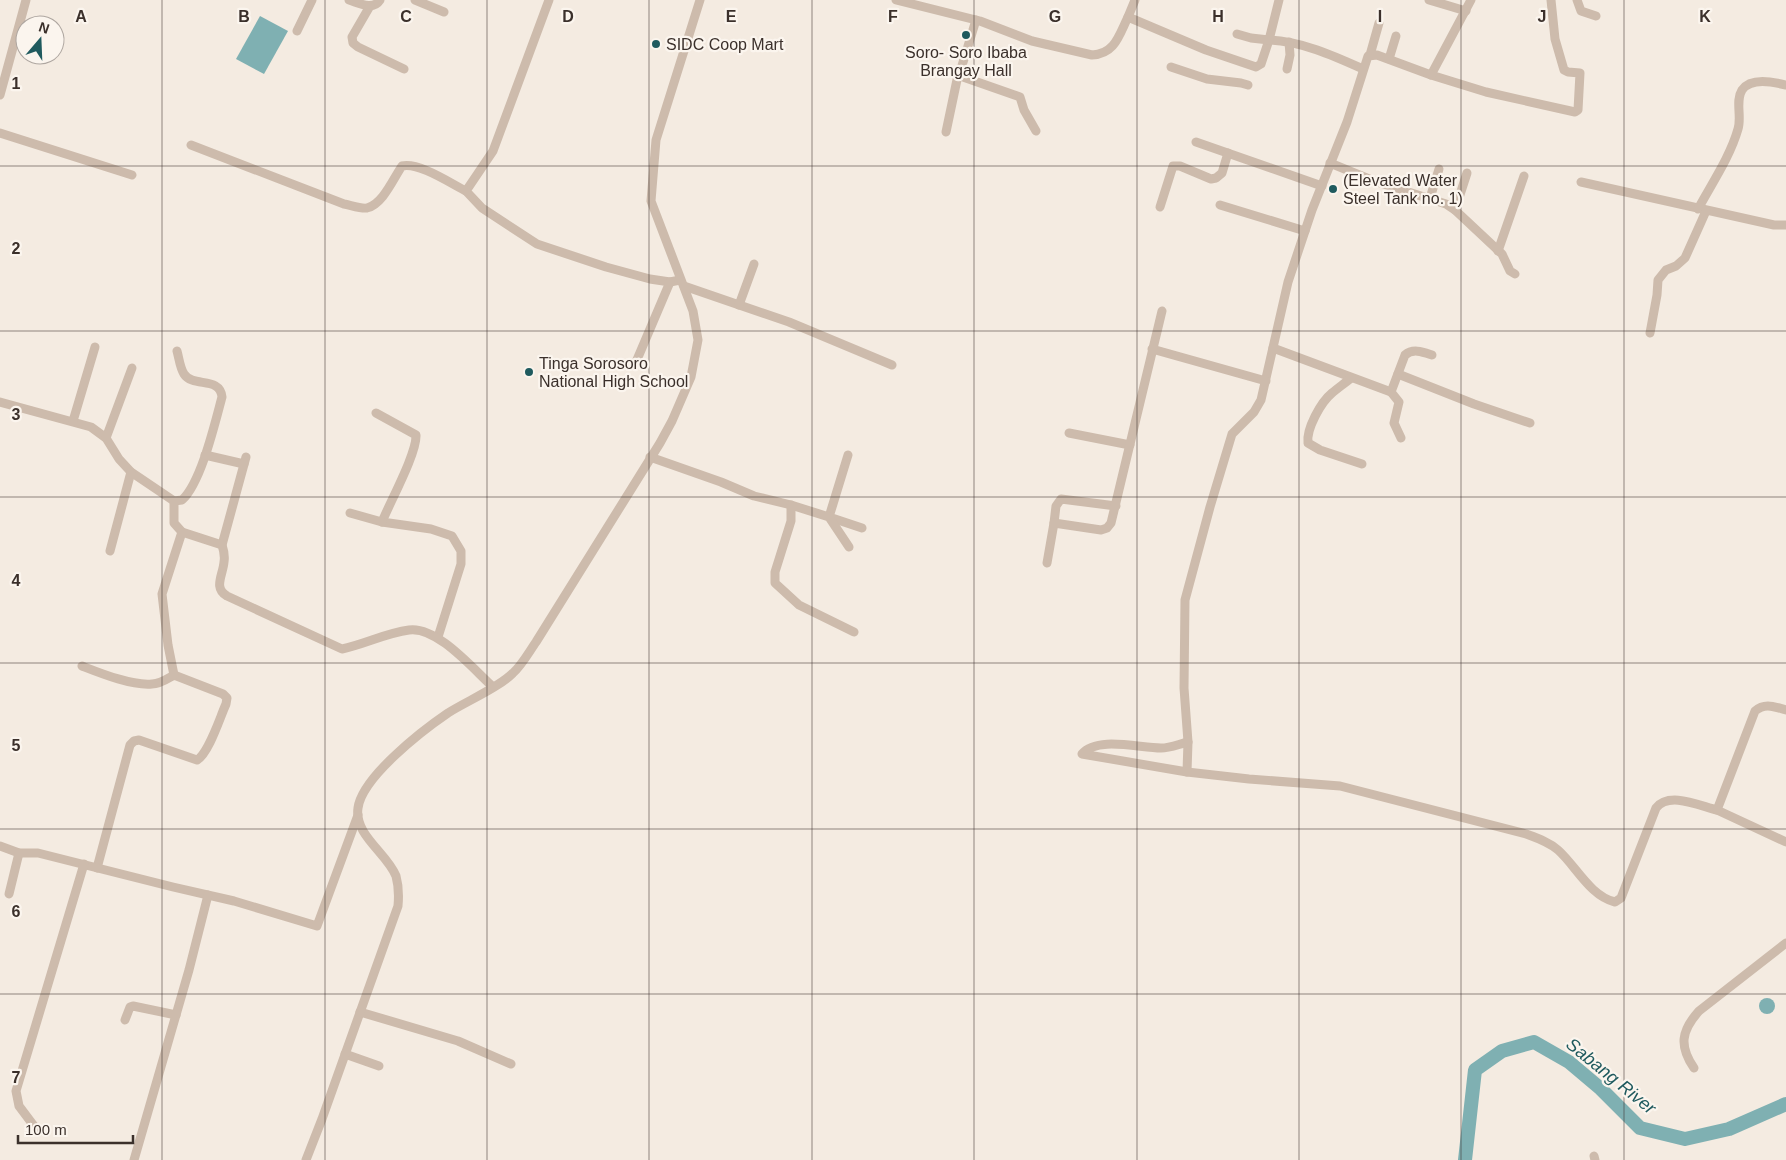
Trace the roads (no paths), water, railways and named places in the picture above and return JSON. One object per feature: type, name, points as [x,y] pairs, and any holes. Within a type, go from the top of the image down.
[{"type":"street","points":[[0,95],[26,0]]},
{"type":"street","points":[[297,31],[312,0]]},
{"type":"street","points":[[349,0],[370,6],[378,4],[380,0]]},
{"type":"street","points":[[415,0],[444,12]]},
{"type":"street","points":[[466,192],[493,151],[549,0]]},
{"type":"street","points":[[306,1160],[346,1054],[398,906],[400,892],[395,875],[362,829],[358,816],[358,806],[362,795],[388,760],[448,714],[513,673],[536,642],[672,421],[691,377],[698,340],[693,312],[651,201],[656,140],[700,0]]},
{"type":"street","points":[[896,0],[916,2],[976,20],[1032,41],[1092,55],[1099,55],[1109,50],[1115,43],[1134,0]]},
{"type":"street","points":[[1128,17],[1206,50],[1256,67],[1261,64],[1269,40],[1278,0]]},
{"type":"street","points":[[1429,0],[1466,11]]},
{"type":"street","points":[[1431,75],[1471,0]]},
{"type":"street","points":[[1370,55],[1377,55],[1431,75],[1486,92],[1575,112],[1578,110],[1580,73],[1564,70],[1555,39],[1551,0]]},
{"type":"street","points":[[1577,0],[1581,11],[1596,16]]},
{"type":"street","points":[[370,6],[352,37],[353,43],[358,48],[404,69]]},
{"type":"street","points":[[946,132],[958,75],[976,20]]},
{"type":"street","points":[[1187,772],[1188,742],[1184,688],[1186,600],[1210,507],[1232,434],[1254,412],[1261,400],[1288,282],[1304,231],[1347,122],[1379,23]]},
{"type":"street","points":[[1237,34],[1252,38],[1289,42],[1363,69]]},
{"type":"street","points":[[1389,60],[1396,36]]},
{"type":"street","points":[[1287,69],[1290,55],[1289,42]]},
{"type":"street","points":[[1171,67],[1207,79],[1248,85]]},
{"type":"street","points":[[960,72],[963,77],[1020,97],[1024,110],[1036,131]]},
{"type":"street","points":[[1650,333],[1658,280],[1666,270],[1676,266],[1685,258],[1702,210],[1739,127],[1738,100],[1742,90],[1749,84],[1759,82],[1786,85]]},
{"type":"street","points":[[0,133],[132,175]]},
{"type":"street","points":[[1196,142],[1322,186]]},
{"type":"street","points":[[191,145],[344,204],[366,208],[382,197],[402,166],[408,165],[440,178],[466,192],[482,208],[537,244],[606,267],[650,279],[682,283],[789,322],[892,365]]},
{"type":"street","points":[[1160,207],[1173,166],[1180,166],[1211,179],[1216,178],[1222,173],[1228,153]]},
{"type":"street","points":[[1330,163],[1374,181],[1446,204],[1455,210],[1503,256],[1510,271],[1515,274]]},
{"type":"street","points":[[1430,198],[1439,169]]},
{"type":"street","points":[[1455,210],[1468,173]]},
{"type":"street","points":[[1498,251],[1524,176]]},
{"type":"street","points":[[1581,182],[1702,210],[1774,225],[1786,225]]},
{"type":"street","points":[[1220,205],[1304,231]]},
{"type":"street","points":[[739,305],[754,264]]},
{"type":"street","points":[[636,362],[670,282]]},
{"type":"street","points":[[1054,523],[1101,530],[1111,523],[1162,311]]},
{"type":"street","points":[[73,421],[95,347]]},
{"type":"street","points":[[1274,348],[1391,392],[1398,402],[1394,423],[1401,438]]},
{"type":"street","points":[[1152,349],[1266,381]]},
{"type":"street","points":[[1391,392],[1405,355],[1408,352],[1414,350],[1432,355]]},
{"type":"street","points":[[0,402],[91,427],[106,438],[131,472],[174,501],[182,500],[186,496],[205,455],[222,392],[217,386],[190,379],[184,375],[177,352]]},
{"type":"street","points":[[106,438],[132,368]]},
{"type":"street","points":[[1398,374],[1474,404],[1530,423]]},
{"type":"street","points":[[1351,378],[1330,394],[1316,415],[1308,443],[1362,464]]},
{"type":"street","points":[[376,413],[416,434],[407,465],[382,522]]},
{"type":"street","points":[[1069,433],[1130,445]]},
{"type":"street","points":[[205,455],[245,460],[222,545],[225,561],[219,586],[222,593],[342,649],[370,639],[410,630],[421,630],[438,637],[493,687]]},
{"type":"street","points":[[829,518],[848,455]]},
{"type":"street","points":[[650,457],[721,482],[754,496],[791,505],[862,528]]},
{"type":"street","points":[[110,551],[131,472]]},
{"type":"street","points":[[1047,563],[1056,506],[1061,499],[1116,506]]},
{"type":"street","points":[[174,501],[174,522],[182,532],[222,545]]},
{"type":"street","points":[[791,505],[791,521],[775,572],[775,583],[799,604],[854,632]]},
{"type":"street","points":[[350,513],[382,522],[431,529],[452,536],[458,543],[461,550],[462,564],[438,637]]},
{"type":"street","points":[[829,518],[849,547]]},
{"type":"street","points":[[174,675],[168,645],[162,594],[182,532]]},
{"type":"street","points":[[82,666],[112,677],[150,685],[174,675],[223,694],[227,698],[206,750],[202,757],[197,760],[139,740],[134,741],[130,745],[97,868]]},
{"type":"street","points":[[1717,810],[1756,711],[1760,706],[1766,705],[1786,710]]},
{"type":"street","points":[[1188,742],[1168,747],[1100,745],[1090,747],[1082,754],[1187,772],[1340,786],[1526,834],[1556,848],[1597,892],[1608,900],[1615,902],[1622,898],[1656,808],[1666,800],[1678,800],[1717,810],[1786,842]]},
{"type":"street","points":[[0,846],[19,853],[38,853],[234,901],[317,926],[358,816]]},
{"type":"street","points":[[9,894],[19,853]]},
{"type":"street","points":[[37,1130],[19,1106],[16,1091],[84,864]]},
{"type":"street","points":[[134,1160],[208,895]]},
{"type":"street","points":[[1694,1068],[1687,1058],[1684,1047],[1685,1029],[1690,1021],[1699,1011],[1786,944]]},
{"type":"street","points":[[125,1020],[130,1007],[133,1006],[176,1015]]},
{"type":"street","points":[[360,1012],[458,1041],[511,1064]]},
{"type":"street","points":[[346,1054],[380,1066]]},
{"type":"water","points":[[260,16],[288,31],[264,74],[236,59]]},
{"type":"water","points":[[1767,998],[1773,1000],[1775,1006],[1773,1012],[1767,1014],[1761,1012],[1759,1006],[1761,1000]]},
{"type":"waterway","name":"Sabang River","points":[[1465,1160],[1475,1070],[1502,1051],[1534,1042],[1569,1062],[1601,1089],[1640,1128],[1685,1139],[1729,1129],[1786,1104]]},
{"type":"place","name":"Soro- Soro Ibaba Brangay Hall","points":[[966,35]]},
{"type":"place","name":"SIDC Coop Mart","points":[[656,44]]},
{"type":"place","name":"(Elevated Water Steel Tank no. 1)","points":[[1333,189]]},
{"type":"place","name":"Tinga Sorosoro National High School","points":[[529,372]]}]
